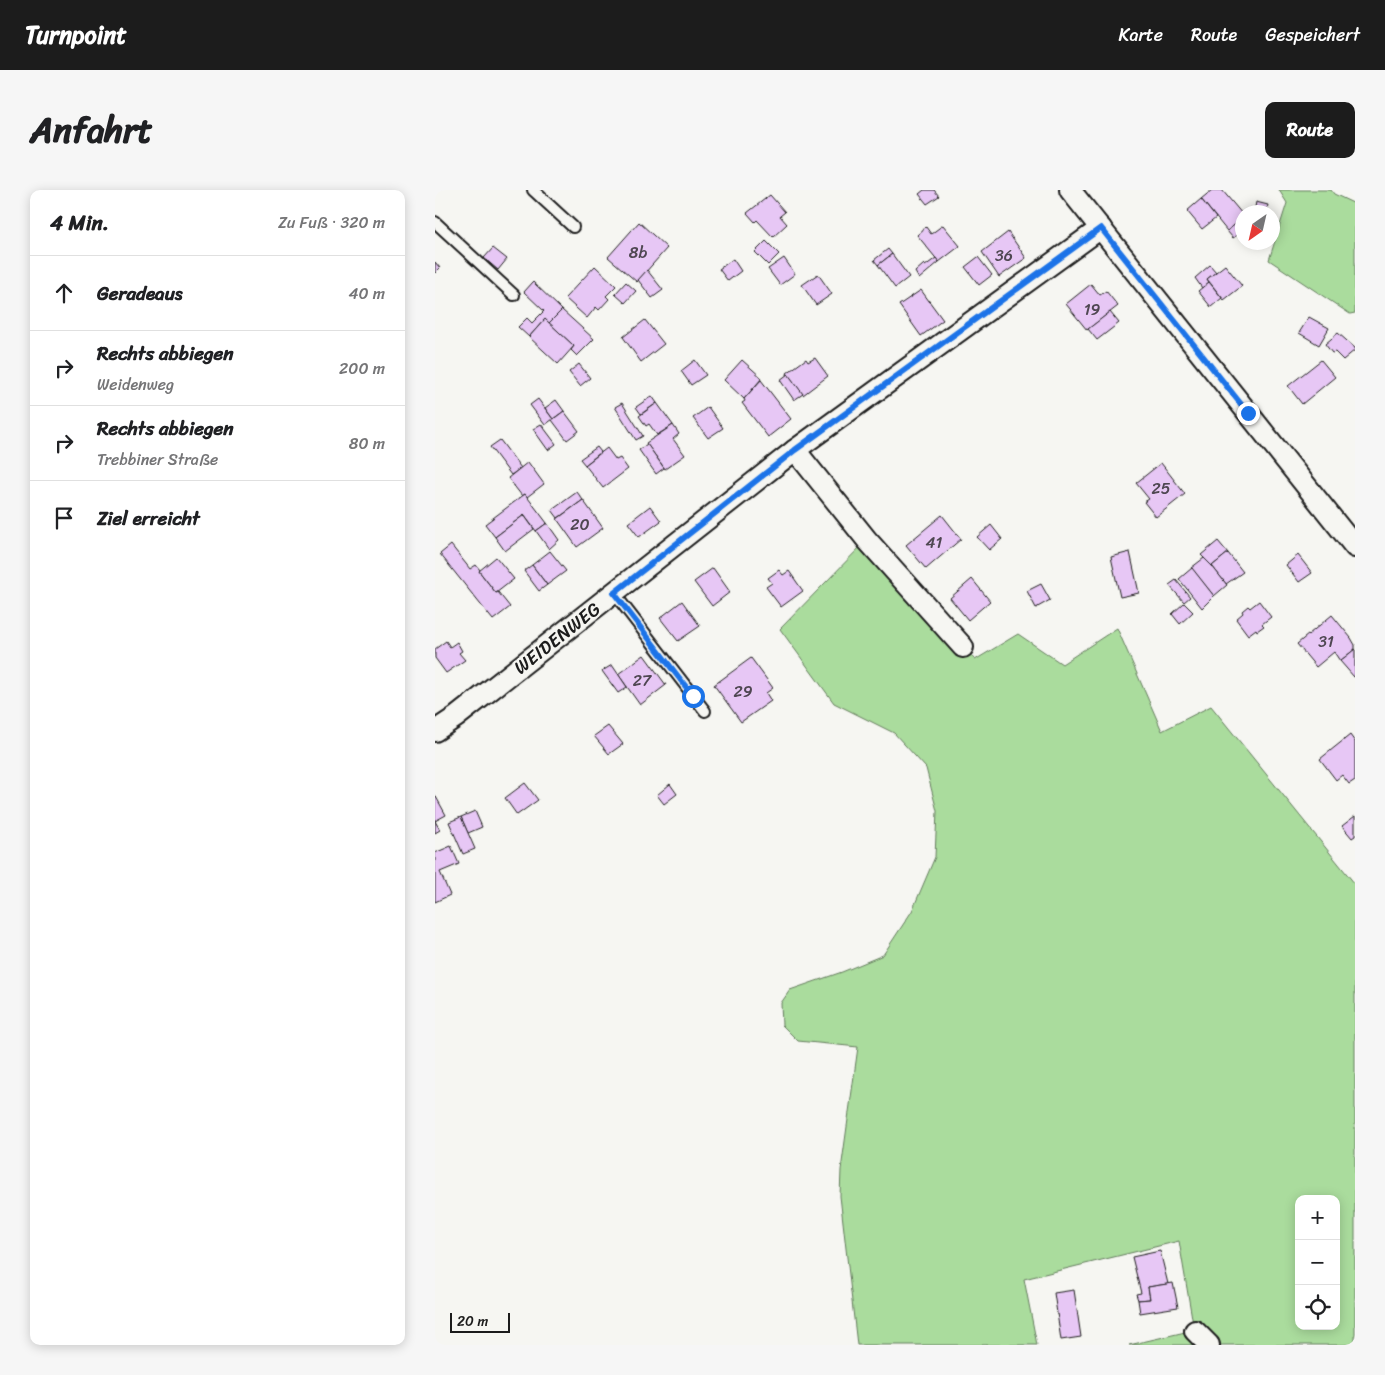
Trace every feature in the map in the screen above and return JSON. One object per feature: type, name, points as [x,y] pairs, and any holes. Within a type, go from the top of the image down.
[{"type":"street","points":[[1071,190],[1355,547]]},
{"type":"street","name":"WEIDENWEG","points":[[435,731],[456,717],[795,450],[1101,228]]},
{"type":"street","points":[[795,450],[867,540],[963,647]]},
{"type":"lane","points":[[533,190],[573,227]]},
{"type":"lane","points":[[435,222],[514,295]]},
{"type":"lane","points":[[614,593],[705,711]]},
{"type":"green space","points":[[1279,190],[1331,190],[1334,194],[1355,204],[1355,313],[1350,314],[1269,260],[1272,250],[1280,250],[1280,225],[1287,203]]},
{"type":"green space","points":[[867,540],[975,660],[1018,634],[1062,664],[1117,628],[1162,731],[1211,706],[1355,884],[1355,1345],[1129,1345],[1194,1330],[1179,1241],[1024,1279],[1037,1345],[857,1345],[840,1196],[841,1170],[858,1047],[798,1041],[782,1025],[781,1003],[790,990],[883,955],[912,911],[935,857],[937,811],[926,768],[894,733],[834,703],[780,629]]},
{"type":"building","points":[[924,190],[934,190],[939,196],[927,204],[919,194]]},
{"type":"building","points":[[1212,190],[1222,190],[1235,205],[1235,224],[1227,231],[1201,199]]},
{"type":"building","points":[[770,195],[785,212],[780,216],[787,224],[773,237],[757,220],[755,222],[747,213]]},
{"type":"building","points":[[1201,199],[1216,218],[1202,229],[1187,211]]},
{"type":"building","points":[[1256,202],[1268,205],[1255,205]]},
{"type":"building","points":[[639,222],[667,248],[637,282],[608,257]]},
{"type":"building","points":[[1235,224],[1235,237],[1233,238],[1227,231]]},
{"type":"building","points":[[943,225],[960,246],[939,262],[917,235],[926,227],[931,234]]},
{"type":"building","points":[[1008,232],[1026,258],[999,277],[982,252]]},
{"type":"building","points":[[766,241],[779,254],[768,265],[755,252]]},
{"type":"building","points":[[493,248],[507,259],[498,270],[484,258]]},
{"type":"building","points":[[888,249],[892,254],[878,265],[874,260]]},
{"type":"building","points":[[892,254],[909,277],[895,288],[878,265]]},
{"type":"building","points":[[978,257],[992,275],[979,285],[965,267]]},
{"type":"building","points":[[784,258],[795,274],[780,285],[768,269]]},
{"type":"building","points":[[936,258],[939,262],[919,279],[915,272],[924,264],[925,266]]},
{"type":"building","points":[[733,259],[741,271],[728,281],[719,269]]},
{"type":"building","points":[[435,262],[440,268],[435,273]]},
{"type":"building","points":[[1210,265],[1216,272],[1207,279],[1209,282],[1202,288],[1195,278]]},
{"type":"building","points":[[1225,265],[1242,286],[1224,300],[1207,279]]},
{"type":"building","points":[[595,266],[616,286],[606,296],[609,299],[599,310],[596,307],[587,318],[565,298]]},
{"type":"building","points":[[647,270],[663,290],[652,298],[638,280]]},
{"type":"building","points":[[818,274],[832,294],[816,305],[802,285]]},
{"type":"building","points":[[533,282],[562,310],[549,323],[545,319],[529,337],[518,327],[527,318],[532,323],[544,311],[524,292]]},
{"type":"building","points":[[626,282],[636,291],[625,303],[615,294]]},
{"type":"building","points":[[1209,282],[1222,298],[1211,307],[1198,291]]},
{"type":"building","points":[[1091,284],[1100,295],[1106,291],[1118,306],[1087,330],[1066,304]]},
{"type":"building","points":[[921,290],[943,320],[921,336],[899,305]]},
{"type":"building","points":[[562,310],[594,339],[577,356],[571,350],[574,346],[549,323]]},
{"type":"building","points":[[1110,312],[1119,323],[1097,340],[1088,329]]},
{"type":"building","points":[[1309,317],[1329,328],[1319,345],[1299,333]]},
{"type":"building","points":[[545,319],[574,346],[558,364],[529,337]]},
{"type":"building","points":[[645,320],[664,344],[641,362],[623,337]]},
{"type":"building","points":[[1338,333],[1355,348],[1343,360],[1335,352],[1332,353],[1325,344]]},
{"type":"building","points":[[815,358],[828,376],[803,395],[787,373],[806,359],[808,362]]},
{"type":"building","points":[[695,360],[706,375],[691,385],[681,371]]},
{"type":"building","points":[[742,360],[762,378],[744,399],[724,380]]},
{"type":"building","points":[[1321,360],[1335,377],[1302,404],[1288,386]]},
{"type":"building","points":[[579,364],[590,378],[580,386],[569,372]]},
{"type":"building","points":[[788,374],[803,394],[794,400],[780,380]]},
{"type":"building","points":[[761,380],[791,419],[768,437],[742,403]]},
{"type":"building","points":[[652,396],[657,403],[641,414],[636,407]]},
{"type":"building","points":[[538,399],[553,419],[545,425],[530,405]]},
{"type":"building","points":[[556,400],[564,411],[553,419],[545,408]]},
{"type":"building","points":[[622,403],[643,436],[636,440],[615,407]]},
{"type":"building","points":[[657,403],[673,425],[657,435],[649,424],[646,426],[639,416]]},
{"type":"building","points":[[708,407],[723,428],[708,438],[693,418]]},
{"type":"building","points":[[564,411],[579,431],[567,440],[552,420]]},
{"type":"building","points":[[541,424],[556,444],[548,450],[533,429]]},
{"type":"building","points":[[673,425],[679,434],[673,439],[685,455],[665,469],[646,443]]},
{"type":"building","points":[[500,440],[521,468],[511,475],[490,447]]},
{"type":"building","points":[[647,444],[664,468],[656,474],[639,450]]},
{"type":"building","points":[[597,447],[601,452],[585,465],[580,459]]},
{"type":"building","points":[[607,448],[616,460],[620,458],[628,469],[603,488],[585,465]]},
{"type":"building","points":[[528,462],[544,484],[527,497],[525,494],[522,496],[508,478]]},
{"type":"building","points":[[1161,463],[1185,494],[1156,517],[1144,502],[1149,499],[1136,483]]},
{"type":"building","points":[[577,492],[583,500],[558,518],[552,510]]},
{"type":"building","points":[[525,494],[547,523],[536,531],[524,515],[495,537],[485,524]]},
{"type":"building","points":[[583,500],[603,528],[577,547],[557,519]]},
{"type":"building","points":[[650,506],[661,521],[639,537],[628,523]]},
{"type":"building","points":[[524,515],[534,529],[505,551],[495,537]]},
{"type":"building","points":[[942,515],[961,539],[926,569],[906,545]]},
{"type":"building","points":[[547,523],[559,540],[549,549],[536,531]]},
{"type":"building","points":[[991,525],[1002,539],[989,550],[977,537]]},
{"type":"building","points":[[1218,541],[1228,553],[1212,566],[1201,555]]},
{"type":"building","points":[[451,545],[470,569],[476,565],[496,593],[498,592],[510,607],[493,620],[440,554]]},
{"type":"building","points":[[550,551],[566,571],[547,585],[532,565]]},
{"type":"building","points":[[1130,552],[1139,593],[1120,597],[1111,557]]},
{"type":"building","points":[[1228,553],[1243,572],[1226,584],[1212,566]]},
{"type":"building","points":[[1298,555],[1312,573],[1299,582],[1286,565]]},
{"type":"building","points":[[496,557],[514,579],[496,593],[479,571]]},
{"type":"building","points":[[1204,558],[1227,585],[1214,596],[1191,568]]},
{"type":"building","points":[[532,565],[547,585],[539,591],[524,571]]},
{"type":"building","points":[[713,568],[730,592],[712,606],[694,582]]},
{"type":"building","points":[[1192,568],[1214,596],[1202,608],[1179,579]]},
{"type":"building","points":[[779,570],[783,575],[789,571],[803,591],[781,607],[766,587],[772,583],[768,578]]},
{"type":"building","points":[[972,579],[990,601],[968,620],[950,598]]},
{"type":"building","points":[[1176,580],[1190,597],[1184,602],[1169,585]]},
{"type":"building","points":[[1041,584],[1050,600],[1036,608],[1027,591]]},
{"type":"building","points":[[682,601],[700,626],[678,641],[660,618]]},
{"type":"building","points":[[1259,601],[1271,617],[1262,624],[1264,626],[1248,635],[1236,619],[1248,606],[1250,608]]},
{"type":"building","points":[[1184,603],[1193,612],[1180,624],[1172,614]]},
{"type":"building","points":[[1332,615],[1351,638],[1355,649],[1340,661],[1334,652],[1316,667],[1297,644]]},
{"type":"building","points":[[446,641],[450,647],[457,642],[462,651],[459,653],[465,660],[446,673],[435,658],[435,649]]},
{"type":"building","points":[[1355,649],[1355,677],[1354,677],[1340,661]]},
{"type":"building","points":[[644,655],[666,685],[640,705],[618,674]]},
{"type":"building","points":[[751,658],[773,688],[766,693],[771,701],[741,722],[714,685]]},
{"type":"building","points":[[612,665],[627,687],[618,693],[602,671]]},
{"type":"building","points":[[608,726],[623,744],[609,754],[594,736]]},
{"type":"building","points":[[1350,735],[1355,742],[1355,780],[1349,784],[1342,775],[1336,780],[1320,759]]},
{"type":"building","points":[[525,783],[538,800],[517,815],[505,798]]},
{"type":"building","points":[[670,784],[677,794],[664,804],[657,795]]},
{"type":"building","points":[[435,795],[446,815],[435,821]]},
{"type":"building","points":[[475,811],[482,827],[468,833],[461,817]]},
{"type":"building","points":[[1355,816],[1355,836],[1352,838],[1342,826]]},
{"type":"building","points":[[461,817],[475,849],[463,854],[449,822]]},
{"type":"building","points":[[435,821],[440,830],[435,833]]},
{"type":"building","points":[[451,846],[459,864],[440,872],[450,895],[435,902],[435,853]]},
{"type":"building","points":[[1160,1251],[1168,1284],[1148,1287],[1150,1299],[1138,1300],[1136,1294],[1141,1293],[1132,1257]]},
{"type":"building","points":[[1173,1283],[1178,1307],[1140,1313],[1138,1300],[1150,1299],[1148,1287]]},
{"type":"building","points":[[1074,1290],[1081,1337],[1061,1340],[1054,1293]]},
{"type":"route","points":[[693,696],[614,593],[795,450],[1101,228],[1248,413]]}]
